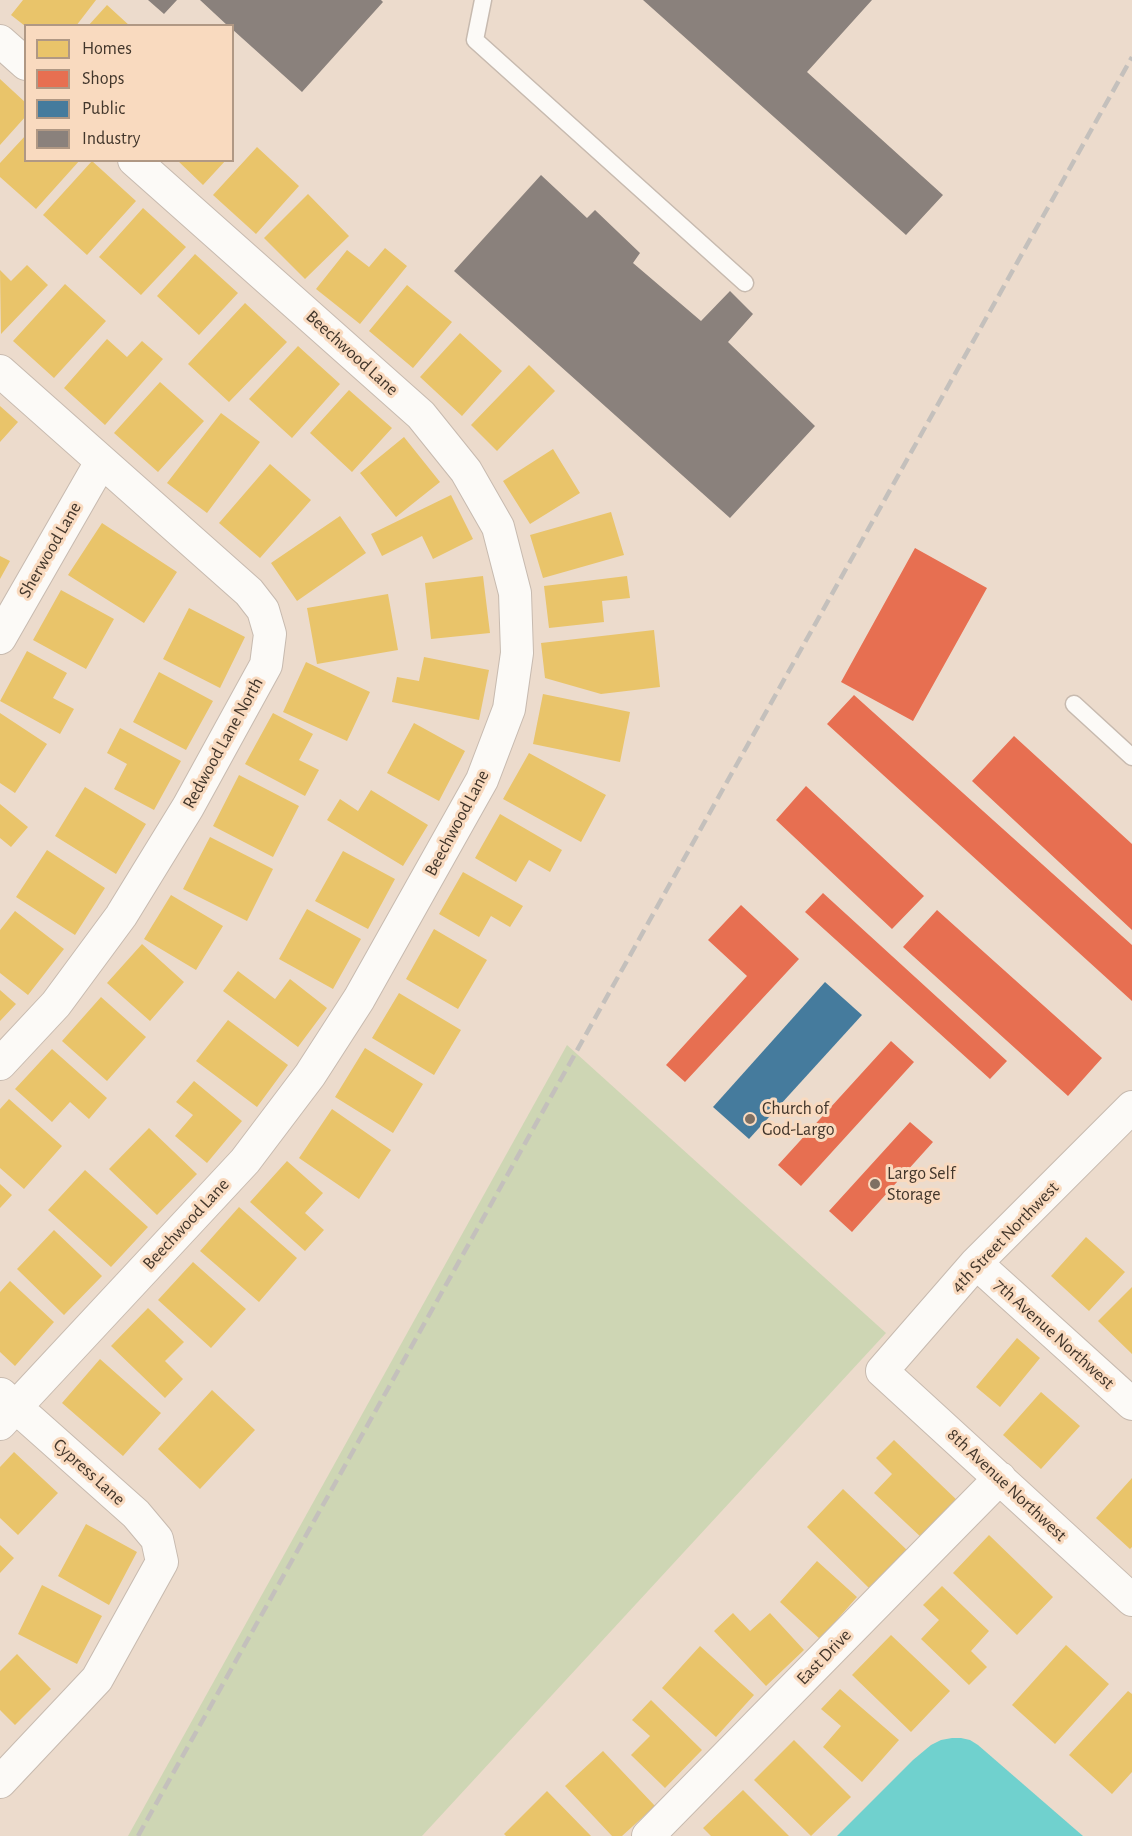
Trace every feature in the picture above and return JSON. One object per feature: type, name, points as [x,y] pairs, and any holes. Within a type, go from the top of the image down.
[{"type":"street","points":[[0,41],[24,62]]},
{"type":"street","name":"Beechwood Lane","points":[[5,1408],[244,1161],[310,1075],[359,999],[482,780],[508,709],[517,653],[515,593],[498,527],[466,471],[422,415],[136,162]]},
{"type":"street","name":"Redwood Lane North","points":[[0,371],[249,592],[263,610],[270,634],[266,665],[188,807],[121,916],[56,1004],[0,1064]]},
{"type":"street","name":"Sherwood Lane","points":[[0,638],[100,462]]},
{"type":"street","name":"4th Street Northwest","points":[[882,1371],[976,1263],[1132,1107]]},
{"type":"street","name":"7th Avenue Northwest","points":[[976,1263],[1132,1404]]},
{"type":"street","name":"8th Avenue Northwest","points":[[882,1371],[1132,1600]]},
{"type":"street","name":"Cypress Lane","points":[[0,1782],[98,1679],[162,1562],[157,1539],[136,1514],[5,1408]]},
{"type":"street","name":"East Drive","points":[[648,1836],[1000,1478]]},
{"type":"lane","points":[[483,0],[475,40],[745,283]]},
{"type":"lane","points":[[1074,704],[1132,757]]},
{"type":"green space","points":[[567,1045],[886,1333],[422,1836],[128,1836]]},
{"type":"water","points":[[952,1738],[970,1740],[978,1745],[1083,1836],[837,1836],[913,1760],[931,1745]]},
{"type":"building: Homes","points":[[23,0],[96,0],[78,24],[24,25],[11,15]]},
{"type":"building: Homes","points":[[107,5],[128,24],[90,24]]},
{"type":"building: Homes","points":[[0,79],[24,101],[24,118],[0,145]]},
{"type":"building: Homes","points":[[24,137],[24,162],[78,162],[36,209],[0,177],[0,163]]},
{"type":"building: Homes","points":[[257,147],[299,186],[256,234],[213,195]]},
{"type":"building: Homes","points":[[91,162],[136,201],[87,255],[43,215]]},
{"type":"building: Homes","points":[[179,162],[224,162],[203,185]]},
{"type":"building: Homes","points":[[308,194],[349,236],[305,279],[264,238]]},
{"type":"building: Homes","points":[[143,208],[186,247],[141,295],[99,257]]},
{"type":"building: Homes","points":[[385,248],[407,266],[360,324],[316,289],[347,250],[369,267]]},
{"type":"building: Homes","points":[[195,254],[238,293],[199,335],[157,296]]},
{"type":"building: Homes","points":[[27,265],[48,285],[1,334],[0,270],[11,281]]},
{"type":"building: Homes","points":[[65,284],[106,321],[54,378],[13,341]]},
{"type":"building: Homes","points":[[407,285],[452,322],[413,368],[369,331]]},
{"type":"building: Homes","points":[[245,303],[287,342],[229,402],[188,364]]},
{"type":"building: Homes","points":[[460,333],[502,371],[462,416],[420,377]]},
{"type":"building: Homes","points":[[107,339],[127,357],[142,341],[163,359],[105,425],[64,388]]},
{"type":"building: Homes","points":[[298,346],[340,384],[292,438],[249,399]]},
{"type":"building: Homes","points":[[529,365],[555,391],[497,451],[471,425]]},
{"type":"building: Homes","points":[[160,382],[204,421],[158,472],[114,433]]},
{"type":"building: Homes","points":[[349,390],[392,428],[352,472],[310,433]]},
{"type":"building: Homes","points":[[0,406],[18,422],[0,442]]},
{"type":"building: Homes","points":[[221,413],[260,442],[207,513],[167,483]]},
{"type":"building: Homes","points":[[404,437],[440,482],[396,517],[360,473]]},
{"type":"building: Homes","points":[[553,449],[580,493],[530,524],[503,481]]},
{"type":"building: Homes","points":[[270,464],[311,500],[260,558],[219,523]]},
{"type":"building: Homes","points":[[451,495],[473,539],[433,559],[422,536],[382,556],[371,534]]},
{"type":"building: Homes","points":[[611,512],[624,555],[543,578],[530,535]]},
{"type":"building: Homes","points":[[340,516],[366,553],[297,601],[271,563]]},
{"type":"building: Homes","points":[[102,523],[177,572],[144,623],[68,575]]},
{"type":"building: Homes","points":[[0,556],[10,561],[0,579]]},
{"type":"building: Homes","points":[[483,576],[490,633],[431,639],[425,583]]},
{"type":"building: Homes","points":[[627,576],[630,598],[602,601],[604,622],[549,628],[544,586]]},
{"type":"building: Homes","points":[[61,590],[114,619],[86,669],[33,640]]},
{"type":"building: Homes","points":[[388,594],[398,650],[317,664],[307,608]]},
{"type":"building: Homes","points":[[189,608],[245,637],[220,688],[163,659]]},
{"type":"building: Homes","points":[[654,630],[660,687],[601,694],[545,678],[541,643]]},
{"type":"building: Homes","points":[[27,651],[67,673],[53,698],[74,709],[60,734],[0,701]]},
{"type":"building: Homes","points":[[424,657],[489,670],[479,720],[392,702],[397,677],[419,681]]},
{"type":"building: Homes","points":[[306,662],[370,692],[347,741],[283,712]]},
{"type":"building: Homes","points":[[159,672],[213,701],[186,750],[133,722]]},
{"type":"building: Homes","points":[[543,694],[630,712],[620,762],[533,744]]},
{"type":"building: Homes","points":[[0,713],[47,744],[15,793],[0,783]]},
{"type":"building: Homes","points":[[273,713],[313,734],[299,760],[319,770],[305,796],[245,764]]},
{"type":"building: Homes","points":[[414,723],[465,751],[439,801],[387,773]]},
{"type":"building: Homes","points":[[120,728],[181,761],[154,810],[114,789],[127,764],[107,753]]},
{"type":"building: Homes","points":[[529,753],[606,795],[581,842],[503,799]]},
{"type":"building: Homes","points":[[239,775],[299,806],[273,857],[213,826]]},
{"type":"building: Homes","points":[[85,787],[146,824],[116,874],[55,836]]},
{"type":"building: Homes","points":[[371,790],[428,825],[403,866],[327,820],[340,799],[358,811]]},
{"type":"building: Homes","points":[[0,804],[28,827],[11,847],[0,838]]},
{"type":"building: Homes","points":[[500,814],[562,850],[550,872],[529,860],[516,882],[475,858]]},
{"type":"building: Homes","points":[[210,837],[273,869],[247,921],[183,889]]},
{"type":"building: Homes","points":[[47,850],[105,888],[75,935],[16,897]]},
{"type":"building: Homes","points":[[343,851],[395,879],[368,929],[315,901]]},
{"type":"building: Homes","points":[[463,872],[523,906],[510,927],[491,916],[479,937],[439,914]]},
{"type":"building: Homes","points":[[171,895],[223,926],[196,970],[144,939]]},
{"type":"building: Homes","points":[[307,909],[361,939],[333,989],[279,959]]},
{"type":"building: Homes","points":[[15,911],[64,949],[28,995],[0,973],[0,930]]},
{"type":"building: Homes","points":[[434,929],[487,960],[458,1009],[406,979]]},
{"type":"building: Homes","points":[[142,944],[184,982],[150,1021],[107,983]]},
{"type":"building: Homes","points":[[238,971],[275,999],[290,979],[327,1008],[298,1047],[223,991]]},
{"type":"building: Homes","points":[[0,990],[16,1004],[0,1021]]},
{"type":"building: Homes","points":[[399,993],[461,1030],[434,1075],[372,1038]]},
{"type":"building: Homes","points":[[101,997],[146,1037],[107,1081],[62,1041]]},
{"type":"building: Homes","points":[[228,1020],[288,1065],[257,1107],[196,1061]]},
{"type":"building: Homes","points":[[365,1048],[423,1084],[393,1133],[335,1097]]},
{"type":"building: Homes","points":[[52,1049],[107,1098],[89,1119],[70,1102],[52,1122],[15,1089]]},
{"type":"building: Homes","points":[[194,1081],[242,1121],[207,1163],[175,1136],[193,1115],[176,1102]]},
{"type":"building: Homes","points":[[9,1099],[62,1146],[24,1189],[0,1168],[0,1109]]},
{"type":"building: Homes","points":[[332,1109],[391,1150],[359,1199],[299,1158]]},
{"type":"building: Homes","points":[[149,1128],[197,1174],[157,1215],[109,1169]]},
{"type":"building: Homes","points":[[287,1161],[323,1193],[305,1213],[324,1230],[305,1251],[250,1202]]},
{"type":"building: Homes","points":[[85,1170],[148,1227],[111,1267],[48,1210]]},
{"type":"building: Homes","points":[[0,1184],[12,1195],[0,1208]]},
{"type":"building: Homes","points":[[239,1207],[297,1258],[259,1302],[200,1251]]},
{"type":"building: Homes","points":[[54,1230],[102,1276],[64,1315],[17,1269]]},
{"type":"building: Homes","points":[[1086,1237],[1125,1272],[1089,1311],[1051,1276]]},
{"type":"building: Homes","points":[[193,1262],[246,1309],[211,1348],[158,1300]]},
{"type":"building: Homes","points":[[10,1281],[54,1322],[15,1366],[0,1352],[0,1292]]},
{"type":"building: Homes","points":[[1132,1287],[1132,1354],[1098,1321]]},
{"type":"building: Homes","points":[[148,1308],[184,1342],[165,1361],[183,1379],[165,1398],[111,1346]]},
{"type":"building: Homes","points":[[1017,1338],[1040,1358],[1000,1407],[976,1387]]},
{"type":"building: Homes","points":[[100,1359],[161,1413],[123,1456],[62,1403]]},
{"type":"building: Homes","points":[[212,1390],[255,1430],[200,1489],[158,1449]]},
{"type":"building: Homes","points":[[1041,1392],[1080,1426],[1041,1469],[1003,1435]]},
{"type":"building: Homes","points":[[894,1440],[959,1502],[923,1539],[874,1493],[892,1474],[876,1458]]},
{"type":"building: Homes","points":[[14,1452],[58,1493],[18,1535],[0,1518],[0,1467]]},
{"type":"building: Homes","points":[[1132,1478],[1132,1547],[1130,1549],[1096,1518]]},
{"type":"building: Homes","points":[[843,1489],[908,1551],[871,1590],[807,1527]]},
{"type":"building: Homes","points":[[86,1524],[137,1552],[109,1605],[58,1576]]},
{"type":"building: Homes","points":[[989,1535],[1053,1597],[1017,1635],[953,1573]]},
{"type":"building: Homes","points":[[0,1545],[14,1558],[0,1573]]},
{"type":"building: Homes","points":[[817,1561],[857,1597],[820,1639],[780,1602]]},
{"type":"building: Homes","points":[[42,1585],[102,1616],[77,1664],[18,1634]]},
{"type":"building: Homes","points":[[942,1586],[989,1631],[971,1651],[987,1667],[969,1685],[921,1639],[939,1620],[923,1605]]},
{"type":"building: Homes","points":[[733,1613],[750,1631],[770,1613],[804,1650],[766,1686],[714,1631]]},
{"type":"building: Homes","points":[[891,1635],[950,1691],[911,1732],[852,1675]]},
{"type":"building: Homes","points":[[1066,1645],[1109,1684],[1055,1744],[1012,1705]]},
{"type":"building: Homes","points":[[700,1646],[754,1695],[716,1737],[662,1688]]},
{"type":"building: Homes","points":[[17,1654],[51,1689],[15,1725],[0,1710],[0,1671]]},
{"type":"building: Homes","points":[[840,1689],[899,1740],[862,1782],[823,1747],[841,1726],[821,1709]]},
{"type":"building: Homes","points":[[1128,1691],[1132,1694],[1132,1772],[1112,1794],[1069,1755]]},
{"type":"building: Homes","points":[[651,1700],[702,1750],[665,1788],[631,1755],[650,1736],[632,1720]]},
{"type":"building: Homes","points":[[794,1740],[851,1797],[811,1836],[754,1780]]},
{"type":"building: Homes","points":[[603,1751],[655,1806],[622,1836],[612,1836],[565,1786]]},
{"type":"building: Homes","points":[[743,1790],[789,1836],[711,1836],[703,1828]]},
{"type":"building: Homes","points":[[547,1791],[591,1836],[506,1836],[504,1834]]},
{"type":"building: Shops","points":[[915,548],[987,588],[913,721],[841,682]]},
{"type":"building: Shops","points":[[854,695],[1132,945],[1132,1001],[827,724]]},
{"type":"building: Shops","points":[[1014,736],[1132,844],[1132,930],[972,781]]},
{"type":"building: Shops","points":[[806,786],[924,896],[892,929],[776,820]]},
{"type":"building: Shops","points":[[823,893],[1007,1061],[990,1079],[805,912]]},
{"type":"building: Shops","points":[[741,905],[799,959],[685,1082],[666,1065],[747,976],[708,940]]},
{"type":"building: Shops","points":[[937,910],[1102,1058],[1068,1096],[903,947]]},
{"type":"building: Shops","points":[[891,1041],[914,1062],[801,1186],[778,1165]]},
{"type":"building: Shops","name":"Largo Self Storage","points":[[910,1122],[933,1142],[852,1232],[829,1211]]},
{"type":"building: Public","points":[[825,982],[862,1015],[749,1139],[713,1107]]},
{"type":"building: Industry","points":[[148,0],[177,0],[164,14]]},
{"type":"building: Industry","points":[[200,0],[381,0],[383,2],[302,92],[234,31],[234,24],[226,24]]},
{"type":"building: Industry","points":[[643,0],[872,0],[807,72],[943,195],[906,235]]},
{"type":"building: Industry","points":[[541,175],[587,218],[595,210],[640,253],[633,263],[701,321],[730,291],[753,314],[728,342],[815,426],[730,518],[454,271]]},
{"type":"railway","points":[[138,1836],[1132,57]]},
{"type":"place","name":"Church of God-Largo","points":[[750,1119]]},
{"type":"place","name":"Largo Self Storage","points":[[875,1184]]}]
